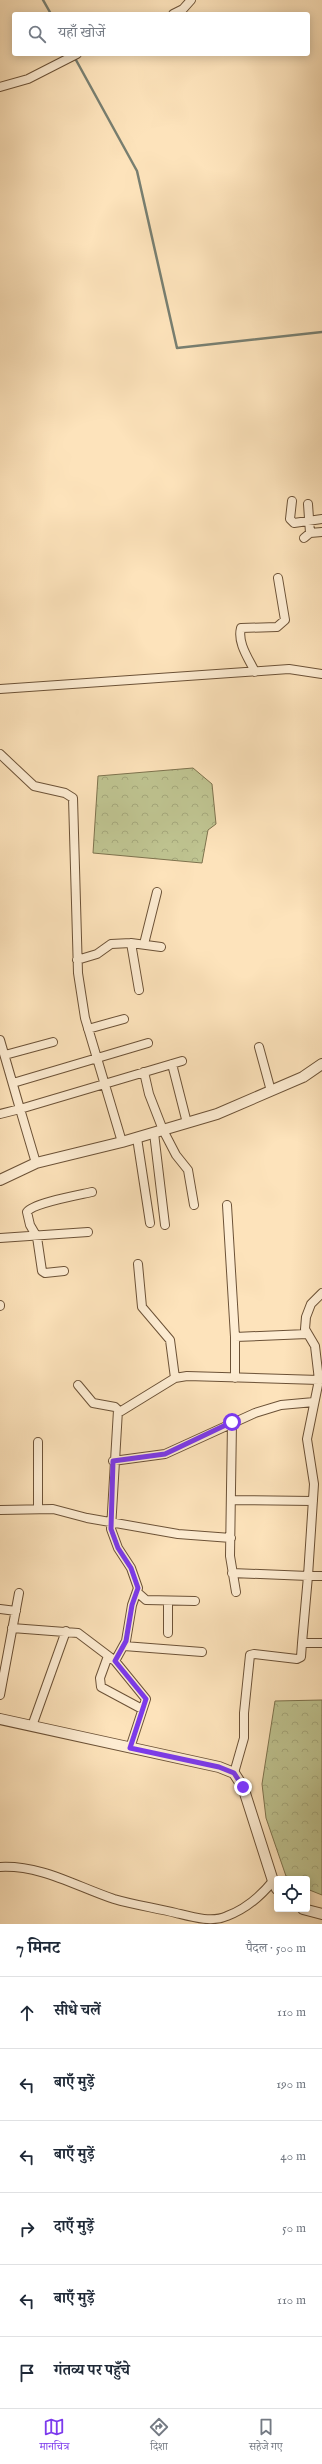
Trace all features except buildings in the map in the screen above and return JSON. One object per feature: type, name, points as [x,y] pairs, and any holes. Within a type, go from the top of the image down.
[{"type":"street","points":[[177,12],[183,9],[190,0]]},
{"type":"street","points":[[0,87],[28,79],[74,56]]},
{"type":"street","points":[[292,502],[290,519],[294,523],[322,519]]},
{"type":"street","points":[[308,504],[309,522],[307,535],[322,532]]},
{"type":"street","points":[[255,672],[245,654],[240,633],[241,628],[277,627],[285,620],[278,578]]},
{"type":"street","points":[[0,689],[289,669],[322,674]]},
{"type":"street","points":[[0,754],[34,786],[65,793],[73,798],[77,960],[88,1029],[122,1142]]},
{"type":"street","points":[[144,944],[157,892]]},
{"type":"street","points":[[77,960],[97,954],[111,944],[131,943],[161,947]]},
{"type":"street","points":[[131,943],[139,990]]},
{"type":"street","points":[[88,1029],[124,1020]]},
{"type":"street","points":[[0,1040],[5,1055],[4,1066],[13,1083],[36,1164]]},
{"type":"street","points":[[5,1055],[53,1042]]},
{"type":"street","points":[[13,1083],[148,1043]]},
{"type":"street","points":[[259,1047],[271,1091]]},
{"type":"street","points":[[0,1114],[182,1061]]},
{"type":"street","points":[[172,1064],[187,1123]]},
{"type":"street","points":[[0,1180],[36,1164],[159,1132],[217,1114],[303,1077],[322,1064]]},
{"type":"street","points":[[144,1072],[159,1132],[165,1225]]},
{"type":"street","points":[[159,1132],[188,1170],[194,1205]]},
{"type":"street","points":[[137,1138],[150,1223]]},
{"type":"street","points":[[64,1272],[42,1272],[37,1237],[30,1225],[27,1212],[29,1209],[92,1192]]},
{"type":"street","points":[[227,1205],[235,1337],[235,1378]]},
{"type":"street","points":[[0,1238],[37,1237],[88,1232]]},
{"type":"street","points":[[138,1264],[142,1307],[170,1340],[175,1378]]},
{"type":"street","points":[[234,1773],[244,1738],[244,1713],[250,1655],[300,1659],[313,1501],[311,1464],[307,1439],[320,1379],[314,1346],[307,1334],[306,1317],[311,1304],[322,1293]]},
{"type":"street","points":[[235,1337],[307,1334]]},
{"type":"street","points":[[118,1413],[175,1378],[187,1376],[320,1379]]},
{"type":"street","points":[[78,1385],[90,1401],[115,1407],[118,1413],[113,1461],[110,1522],[114,1538],[131,1568],[137,1592],[146,1600],[195,1601]]},
{"type":"street","points":[[113,1461],[165,1454],[232,1422],[281,1405],[314,1402]]},
{"type":"street","points":[[232,1422],[231,1538],[232,1573],[236,1592]]},
{"type":"street","points":[[38,1442],[38,1508]]},
{"type":"street","points":[[231,1500],[313,1501]]},
{"type":"street","points":[[0,1510],[38,1508],[178,1534],[231,1538]]},
{"type":"street","points":[[232,1573],[322,1576]]},
{"type":"street","points":[[115,1661],[124,1646],[132,1605],[137,1592]]},
{"type":"street","points":[[0,1695],[19,1593]]},
{"type":"street","points":[[168,1601],[168,1633]]},
{"type":"street","points":[[0,1609],[16,1611]]},
{"type":"street","points":[[12,1628],[78,1633],[115,1661],[144,1695],[145,1702],[130,1748]]},
{"type":"street","points":[[32,1726],[66,1631]]},
{"type":"street","points":[[302,1643],[322,1643]]},
{"type":"street","points":[[124,1646],[202,1652]]},
{"type":"street","points":[[108,1656],[100,1678],[101,1687],[142,1709]]},
{"type":"street","points":[[0,1719],[219,1767],[234,1773],[243,1787],[274,1882]]},
{"type":"street","points":[[0,1867],[47,1872],[115,1899],[194,1917],[213,1919],[226,1917],[250,1904],[274,1886]]},
{"type":"street","points":[[310,1911],[322,1914]]},
{"type":"green space","points":[[193,768],[212,784],[216,824],[208,830],[202,863],[93,853],[98,776]]},
{"type":"green space","points":[[322,1700],[322,1895],[310,1890],[310,1876],[286,1876],[266,1818],[262,1784],[275,1701]]},
{"type":"waterway","points":[[43,0],[50,12]]},
{"type":"waterway","points":[[76,60],[137,171],[177,348],[322,332]]},
{"type":"route","points":[[232,1422],[165,1454],[113,1461],[110,1522],[118,1548],[131,1568],[138,1588],[132,1605],[126,1641],[115,1661],[146,1699],[130,1748],[228,1770],[237,1776],[243,1787]]}]
